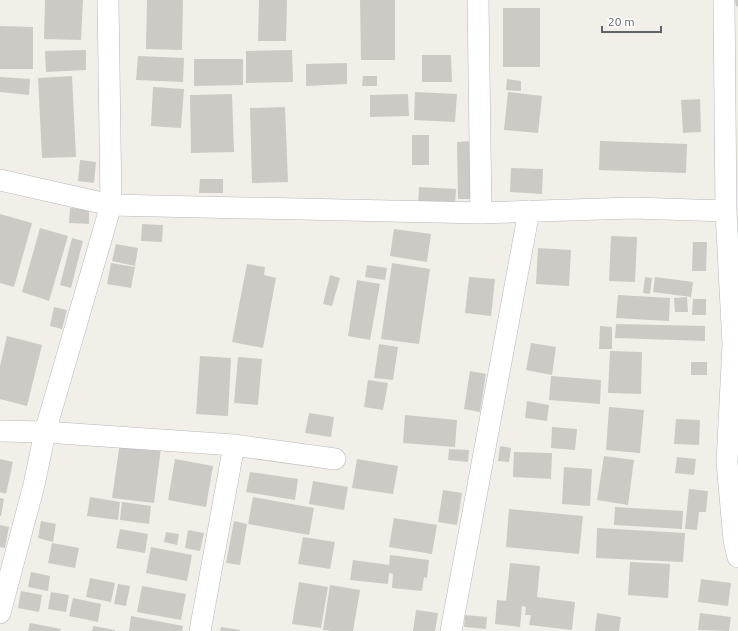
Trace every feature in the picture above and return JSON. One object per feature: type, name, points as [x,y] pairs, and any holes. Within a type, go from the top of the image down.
[{"type":"street","points":[[0,613],[34,485],[45,432],[111,204],[108,0]]},
{"type":"street","points":[[478,0],[480,213]]},
{"type":"street","points":[[724,0],[726,211],[735,345],[727,462],[734,540],[738,557]]},
{"type":"street","points":[[0,180],[111,204],[480,213],[633,208],[726,211]]},
{"type":"street","points":[[450,631],[530,211]]},
{"type":"street","points":[[0,431],[45,432],[234,445],[336,459]]},
{"type":"street","points":[[200,631],[234,445]]},
{"type":"building","points":[[45,0],[83,0],[81,40],[44,39]]},
{"type":"building","points":[[147,0],[183,0],[182,50],[146,49]]},
{"type":"building","points":[[259,0],[287,0],[286,41],[258,41]]},
{"type":"building","points":[[360,0],[395,0],[395,60],[361,60]]},
{"type":"building","points":[[735,0],[738,0],[738,6],[736,7]]},
{"type":"building","points":[[503,8],[540,8],[540,67],[503,67]]},
{"type":"building","points":[[0,26],[33,27],[33,69],[0,69]]},
{"type":"building","points":[[86,50],[86,70],[46,72],[45,51]]},
{"type":"building","points":[[292,50],[293,82],[246,83],[246,51]]},
{"type":"building","points":[[422,55],[451,55],[452,82],[422,82]]},
{"type":"building","points":[[138,56],[184,58],[183,82],[136,80]]},
{"type":"building","points":[[194,59],[243,59],[243,85],[194,86]]},
{"type":"building","points":[[347,63],[347,84],[306,86],[306,64]]},
{"type":"building","points":[[72,76],[76,157],[42,158],[38,78]]},
{"type":"building","points":[[363,76],[377,76],[377,86],[362,86]]},
{"type":"building","points":[[0,77],[30,79],[29,95],[0,92]]},
{"type":"building","points":[[507,79],[521,81],[521,91],[506,90]]},
{"type":"building","points":[[153,87],[184,89],[181,128],[151,126]]},
{"type":"building","points":[[415,92],[457,94],[455,122],[414,120]]},
{"type":"building","points":[[508,92],[542,96],[538,133],[504,130]]},
{"type":"building","points":[[232,94],[234,152],[191,153],[190,95]]},
{"type":"building","points":[[408,94],[409,116],[370,117],[370,95]]},
{"type":"building","points":[[700,99],[701,132],[683,133],[681,100]]},
{"type":"building","points":[[285,107],[288,182],[252,183],[250,108]]},
{"type":"building","points":[[412,135],[429,135],[429,165],[412,165]]},
{"type":"building","points":[[471,141],[472,199],[458,199],[457,142]]},
{"type":"building","points":[[600,141],[687,144],[686,173],[599,170]]},
{"type":"building","points":[[80,160],[96,162],[94,183],[78,181]]},
{"type":"building","points":[[511,168],[543,169],[542,194],[510,192]]},
{"type":"building","points":[[200,179],[223,179],[223,193],[199,193]]},
{"type":"building","points":[[419,187],[456,189],[455,206],[418,205]]},
{"type":"building","points":[[70,208],[89,209],[89,224],[69,223]]},
{"type":"building","points":[[0,214],[32,223],[14,287],[0,283]]},
{"type":"building","points":[[142,224],[163,225],[162,242],[141,241]]},
{"type":"building","points":[[40,228],[68,236],[49,301],[22,292]]},
{"type":"building","points":[[394,229],[431,234],[427,262],[390,256]]},
{"type":"building","points":[[611,236],[637,237],[635,282],[609,281]]},
{"type":"building","points":[[72,238],[83,241],[71,288],[60,285]]},
{"type":"building","points":[[693,242],[707,242],[706,271],[692,271]]},
{"type":"building","points":[[116,244],[138,248],[135,266],[112,261]]},
{"type":"building","points":[[538,248],[571,250],[569,286],[536,284]]},
{"type":"building","points":[[111,263],[135,267],[131,288],[107,284]]},
{"type":"building","points":[[392,263],[430,269],[419,344],[381,339]]},
{"type":"building","points":[[247,264],[265,267],[264,275],[276,278],[263,348],[232,342]]},
{"type":"building","points":[[367,265],[387,268],[385,280],[365,277]]},
{"type":"building","points":[[330,275],[340,278],[332,306],[323,304]]},
{"type":"building","points":[[469,277],[495,279],[491,316],[465,313]]},
{"type":"building","points":[[645,277],[652,278],[650,294],[643,293]]},
{"type":"building","points":[[655,277],[693,282],[691,297],[653,292]]},
{"type":"building","points":[[357,280],[380,284],[370,340],[348,336]]},
{"type":"building","points":[[618,295],[670,298],[669,321],[616,318]]},
{"type":"building","points":[[687,297],[688,312],[675,312],[674,298]]},
{"type":"building","points":[[693,299],[706,299],[706,315],[692,315]]},
{"type":"building","points":[[54,307],[67,310],[62,329],[50,326]]},
{"type":"building","points":[[616,324],[705,326],[705,341],[615,338]]},
{"type":"building","points":[[600,326],[612,327],[612,349],[599,349]]},
{"type":"building","points":[[7,336],[42,345],[27,406],[0,399],[0,366]]},
{"type":"building","points":[[531,343],[556,347],[552,375],[526,370]]},
{"type":"building","points":[[379,344],[398,347],[393,380],[374,378]]},
{"type":"building","points":[[610,351],[642,352],[641,394],[608,393]]},
{"type":"building","points":[[200,356],[231,358],[228,416],[196,414]]},
{"type":"building","points":[[238,357],[262,359],[258,405],[234,403]]},
{"type":"building","points":[[691,362],[707,362],[707,375],[691,375]]},
{"type":"building","points":[[470,371],[486,374],[480,412],[464,409]]},
{"type":"building","points":[[551,376],[601,380],[600,404],[549,400]]},
{"type":"building","points":[[368,380],[388,383],[383,410],[364,407]]},
{"type":"building","points":[[527,401],[549,405],[547,421],[525,418]]},
{"type":"building","points":[[609,407],[644,410],[640,453],[606,450]]},
{"type":"building","points":[[309,413],[334,417],[331,437],[305,433]]},
{"type":"building","points":[[405,415],[457,420],[455,447],[403,443]]},
{"type":"building","points":[[676,419],[700,420],[699,445],[674,444]]},
{"type":"building","points":[[552,427],[577,429],[575,450],[551,448]]},
{"type":"building","points":[[120,442],[161,448],[154,503],[112,498]]},
{"type":"building","points":[[500,446],[511,448],[509,462],[498,461]]},
{"type":"building","points":[[449,449],[469,450],[468,462],[448,460]]},
{"type":"building","points":[[514,452],[552,453],[551,479],[513,477]]},
{"type":"building","points":[[604,456],[634,460],[628,505],[597,500]]},
{"type":"building","points":[[677,457],[696,459],[694,475],[675,473]]},
{"type":"building","points":[[0,459],[13,462],[6,494],[0,492]]},
{"type":"building","points":[[175,459],[213,466],[206,507],[168,500]]},
{"type":"building","points":[[357,459],[398,466],[393,494],[352,488]]},
{"type":"building","points":[[564,467],[592,469],[590,506],[562,504]]},
{"type":"building","points":[[250,472],[298,479],[295,500],[246,492]]},
{"type":"building","points":[[313,481],[348,487],[344,510],[309,504]]},
{"type":"building","points":[[689,489],[708,491],[706,512],[699,512],[697,530],[685,529]]},
{"type":"building","points":[[443,490],[462,493],[457,525],[438,522]]},
{"type":"building","points":[[90,497],[120,502],[118,520],[87,516]]},
{"type":"building","points":[[253,497],[314,508],[309,535],[248,524]]},
{"type":"building","points":[[0,498],[4,499],[1,516],[0,516]]},
{"type":"building","points":[[122,502],[151,506],[149,524],[120,520]]},
{"type":"building","points":[[615,507],[683,511],[682,529],[614,525]]},
{"type":"building","points":[[509,509],[583,516],[579,554],[506,547]]},
{"type":"building","points":[[394,518],[437,525],[432,554],[389,547]]},
{"type":"building","points":[[41,521],[56,524],[53,542],[38,538]]},
{"type":"building","points":[[234,521],[247,524],[240,565],[226,563]]},
{"type":"building","points":[[0,525],[9,527],[5,548],[0,547]]},
{"type":"building","points":[[597,528],[685,533],[683,562],[596,558]]},
{"type":"building","points":[[120,529],[148,534],[145,553],[116,548]]},
{"type":"building","points":[[188,530],[204,533],[200,551],[185,548]]},
{"type":"building","points":[[166,532],[179,534],[177,545],[164,542]]},
{"type":"building","points":[[303,537],[335,542],[330,569],[298,564]]},
{"type":"building","points":[[52,543],[79,548],[75,568],[48,563]]},
{"type":"building","points":[[151,547],[192,555],[187,581],[146,573]]},
{"type":"building","points":[[390,555],[429,560],[427,578],[424,577],[422,591],[392,588],[393,574],[389,573],[388,584],[350,580],[353,560],[389,565]]},
{"type":"building","points":[[630,562],[670,564],[668,598],[628,595]]},
{"type":"building","points":[[510,563],[540,566],[537,597],[575,602],[572,630],[529,625],[531,615],[525,615],[526,607],[522,606],[520,627],[495,624],[497,600],[506,601]]},
{"type":"building","points":[[31,572],[50,576],[48,591],[28,587]]},
{"type":"building","points":[[90,578],[115,583],[111,602],[86,597]]},
{"type":"building","points":[[701,579],[731,583],[728,606],[698,602]]},
{"type":"building","points":[[299,582],[328,587],[321,628],[292,624]]},
{"type":"building","points":[[118,584],[130,586],[126,606],[114,604]]},
{"type":"building","points":[[330,585],[360,590],[353,631],[323,630]]},
{"type":"building","points":[[142,586],[186,594],[181,620],[137,612]]},
{"type":"building","points":[[21,591],[42,595],[39,612],[18,608]]},
{"type":"building","points":[[51,592],[69,595],[66,612],[48,609]]},
{"type":"building","points":[[73,598],[101,604],[98,622],[69,616]]},
{"type":"building","points":[[416,610],[438,613],[435,631],[413,631]]},
{"type":"building","points":[[597,613],[621,617],[619,631],[595,631]]},
{"type":"building","points":[[700,613],[731,617],[729,631],[698,630]]},
{"type":"building","points":[[465,615],[487,617],[486,629],[464,627]]},
{"type":"building","points":[[131,616],[183,626],[182,631],[129,631]]},
{"type":"building","points":[[30,623],[61,629],[60,631],[28,631]]},
{"type":"building","points":[[93,626],[115,630],[115,631],[92,631]]},
{"type":"building","points":[[221,627],[240,630],[240,631],[220,631]]}]
